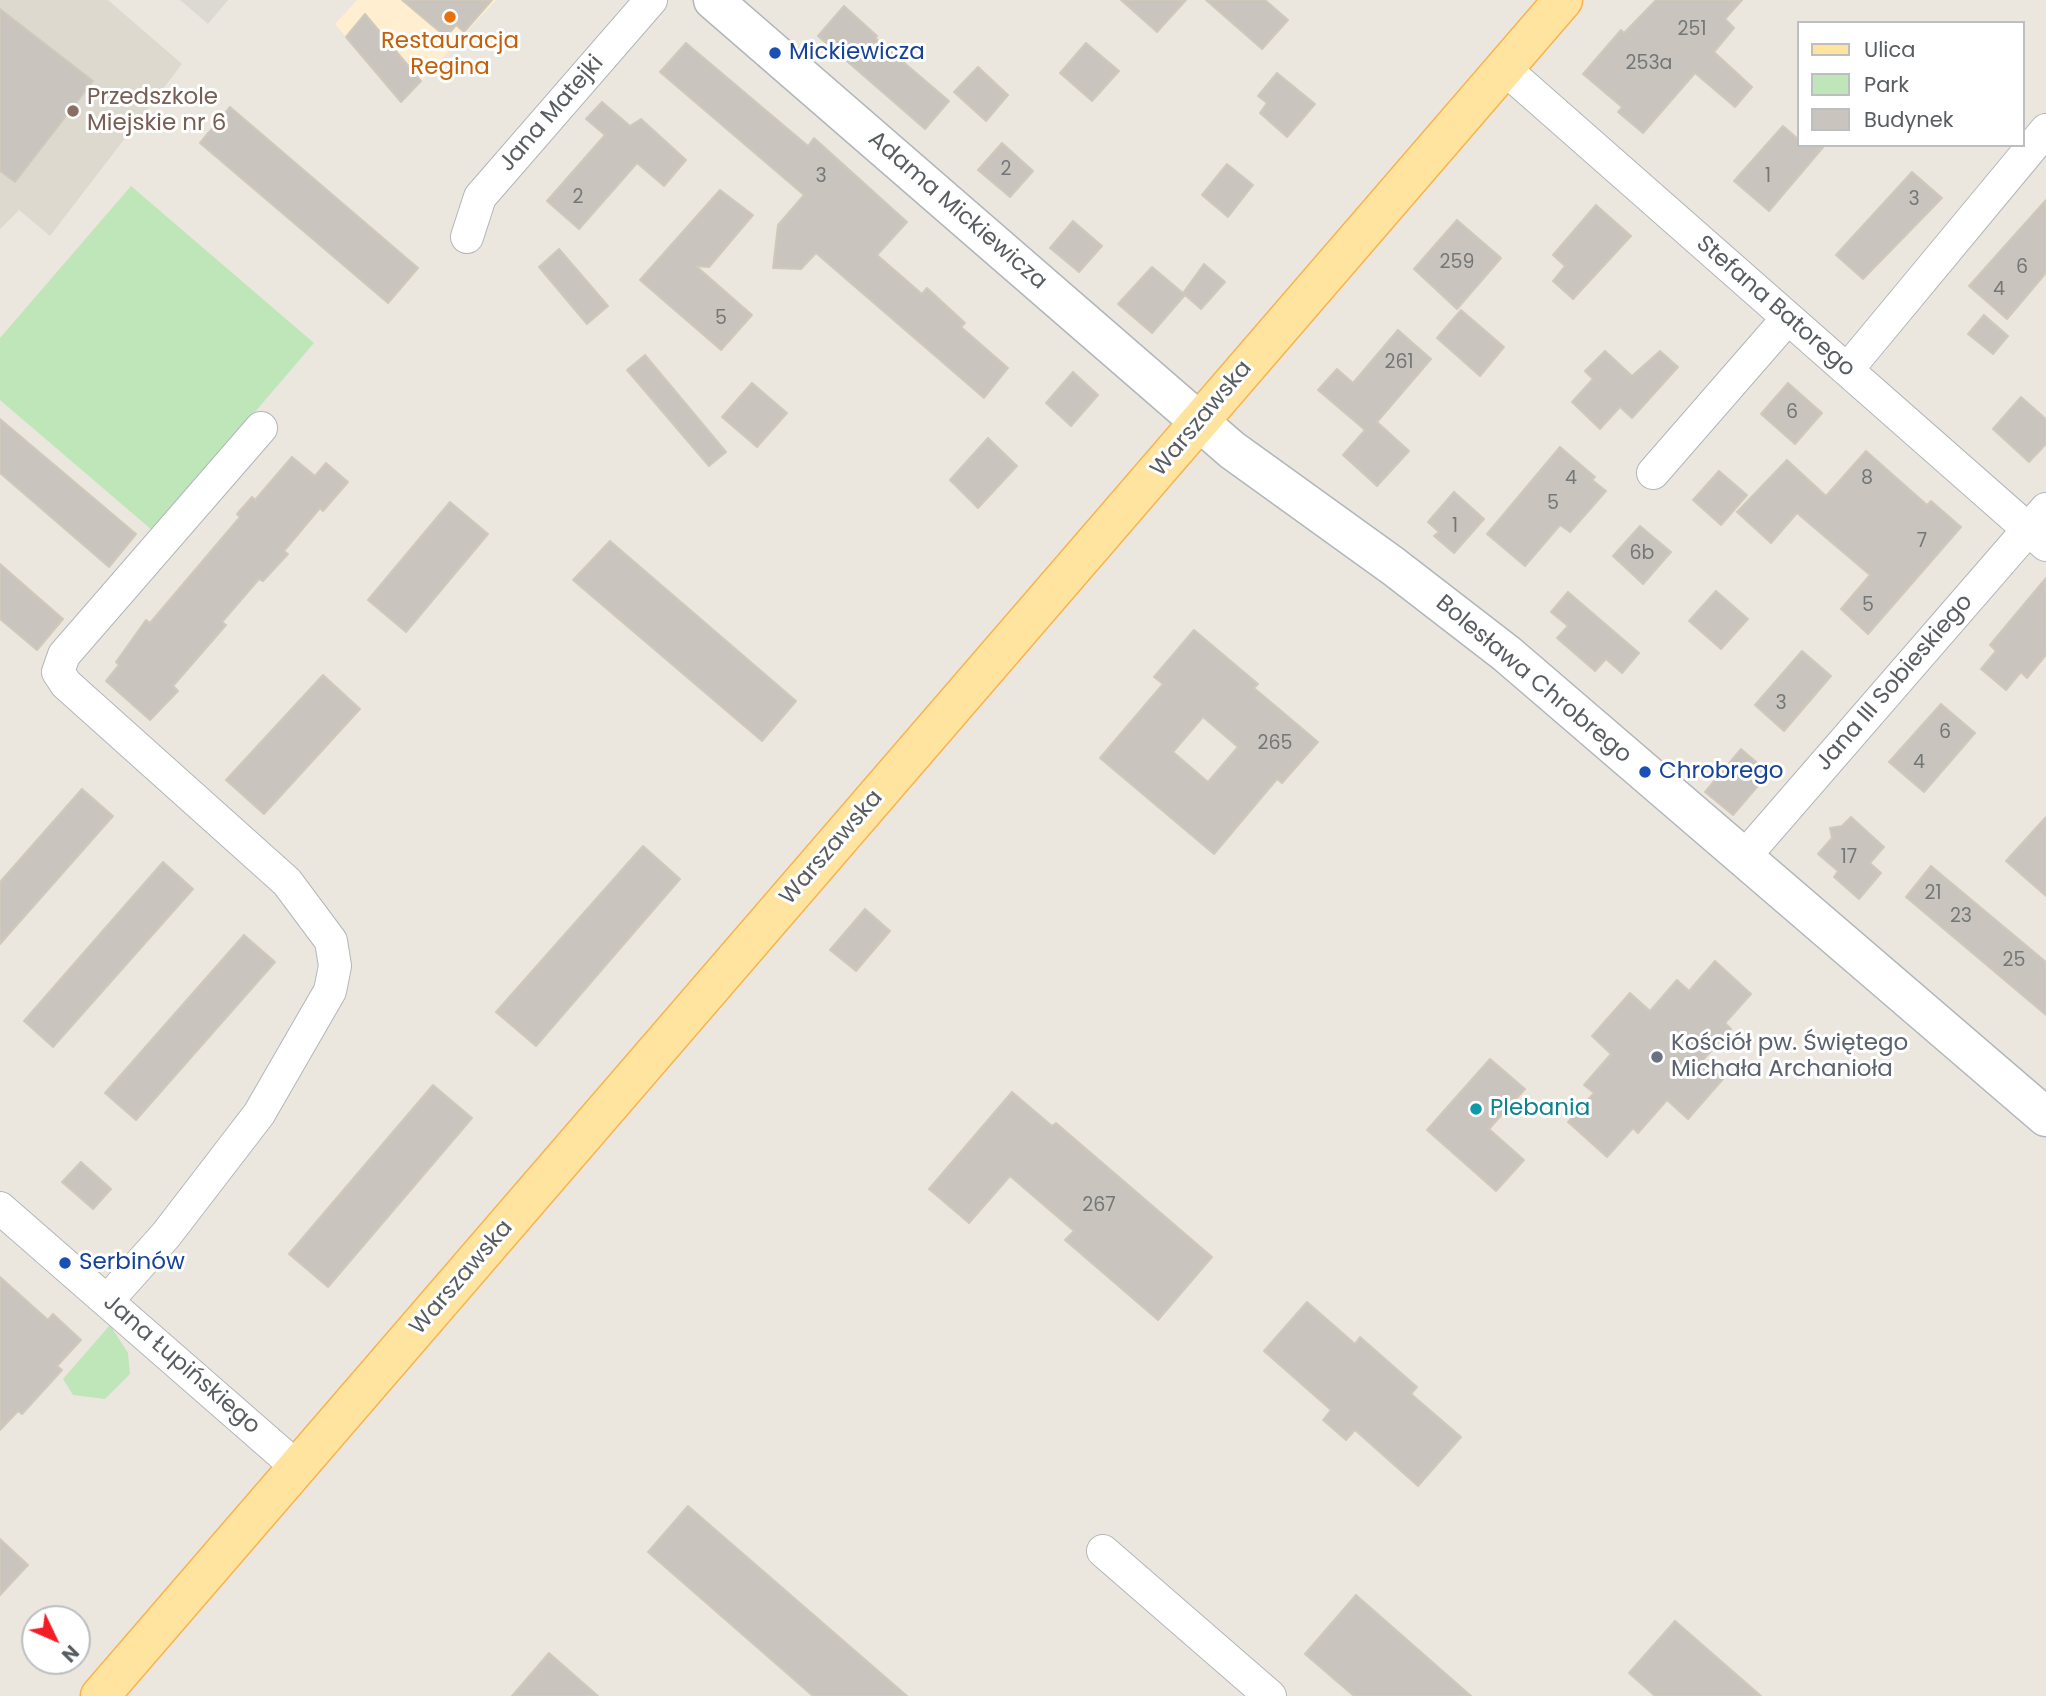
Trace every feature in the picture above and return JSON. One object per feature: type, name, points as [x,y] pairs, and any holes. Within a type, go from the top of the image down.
[{"type":"main road","name":"Warszawska","points":[[100,1696],[1563,0]]},
{"type":"street","name":"Jana Matejki","points":[[467,237],[480,197],[651,0]]},
{"type":"street","name":"Adama Mickiewicza","points":[[713,0],[1199,422]]},
{"type":"street","name":"Stefana Batorego","points":[[1505,69],[1787,319],[2040,528]]},
{"type":"street","points":[[1847,369],[2046,130]]},
{"type":"street","points":[[1653,473],[1787,319]]},
{"type":"street","name":"Bolesława Chrobrego","points":[[1199,422],[1232,450],[1393,566],[1507,654],[2046,1117]]},
{"type":"street","points":[[108,1300],[166,1235],[258,1114],[330,991],[335,966],[331,940],[287,882],[84,701],[58,672],[64,655],[261,428]]},
{"type":"street","name":"Jana III Sobieskiego","points":[[1745,856],[2040,528]]},
{"type":"street","name":"Jana Łupińskiego","points":[[0,1208],[298,1468]]},
{"type":"street","points":[[1103,1551],[1270,1696]]},
{"type":"shaded area","name":"Przedszkole Miejskie nr 6","points":[[0,0],[108,0],[182,64],[50,236],[19,210],[0,229]]},
{"type":"shaded area","points":[[180,0],[228,0],[208,24]]},
{"type":"shaded area","points":[[357,0],[496,0],[401,102],[335,24]]},
{"type":"green space","points":[[131,186],[314,343],[153,531],[0,400],[0,338]]},
{"type":"green space","points":[[110,1325],[128,1353],[130,1374],[105,1399],[73,1395],[63,1379]]},
{"type":"building","name":"Restauracja Regina","points":[[402,0],[492,0],[464,32],[456,25],[446,37]]},
{"type":"building","points":[[1121,0],[1186,0],[1157,32]]},
{"type":"building","points":[[1206,0],[1265,0],[1288,20],[1262,49]]},
{"type":"building","points":[[1656,0],[1742,0],[1725,19],[1734,28],[1714,52],[1752,87],[1735,107],[1695,73],[1643,133],[1618,112],[1622,107],[1583,74],[1621,30],[1624,33]]},
{"type":"building","points":[[844,6],[877,36],[875,38],[949,101],[925,129],[818,36]]},
{"type":"building","points":[[0,9],[93,81],[15,182],[0,171]]},
{"type":"building","points":[[365,14],[421,81],[401,102],[346,37]]},
{"type":"building","points":[[686,43],[808,146],[814,138],[907,222],[877,255],[922,294],[927,288],[965,323],[961,327],[1008,368],[984,398],[816,253],[801,269],[773,268],[778,225],[804,195],[660,72]]},
{"type":"building","points":[[1086,43],[1119,71],[1092,101],[1060,73]]},
{"type":"building","points":[[978,67],[1008,95],[986,121],[954,92]]},
{"type":"building","points":[[1277,73],[1315,104],[1287,137],[1260,113],[1267,103],[1258,96]]},
{"type":"building","points":[[602,102],[630,126],[641,119],[686,160],[664,186],[637,163],[579,229],[547,201],[605,135],[586,119]]},
{"type":"building","points":[[230,107],[418,268],[388,303],[200,143]]},
{"type":"building","points":[[1783,126],[1798,139],[1798,147],[1823,147],[1769,211],[1734,181]]},
{"type":"building","points":[[1002,143],[1033,171],[1010,197],[978,170]]},
{"type":"building","points":[[1227,164],[1253,185],[1228,217],[1202,195]]},
{"type":"building","points":[[1912,172],[1942,198],[1863,279],[1836,255]]},
{"type":"building","points":[[720,190],[753,215],[709,267],[696,266],[752,315],[721,350],[640,280]]},
{"type":"building","points":[[2046,200],[2046,273],[2007,319],[1969,286]]},
{"type":"building","points":[[1596,205],[1631,236],[1573,299],[1553,281],[1565,266],[1553,255]]},
{"type":"building","points":[[1457,220],[1501,258],[1457,309],[1414,269]]},
{"type":"building","points":[[1073,221],[1102,246],[1079,272],[1050,248]]},
{"type":"building","points":[[559,249],[608,306],[587,324],[539,267]]},
{"type":"building","points":[[1204,264],[1225,282],[1201,309],[1185,295],[1152,333],[1118,304],[1152,267],[1183,293]]},
{"type":"building","points":[[1461,310],[1504,347],[1480,376],[1437,338]]},
{"type":"building","points":[[1984,315],[2008,336],[1993,354],[1968,334]]},
{"type":"building","points":[[1398,330],[1431,359],[1377,422],[1409,451],[1377,486],[1343,455],[1365,430],[1318,390],[1337,369],[1353,383]]},
{"type":"building","points":[[1605,351],[1632,376],[1660,351],[1678,367],[1632,418],[1620,407],[1600,429],[1572,402],[1593,379],[1585,371]]},
{"type":"building","points":[[645,355],[726,452],[709,466],[627,370]]},
{"type":"building","points":[[1073,372],[1098,395],[1071,426],[1046,403]]},
{"type":"building","points":[[752,383],[787,413],[757,447],[722,417]]},
{"type":"building","points":[[1788,383],[1822,413],[1795,444],[1761,414]]},
{"type":"building","points":[[2021,397],[2046,419],[2046,444],[2029,462],[1993,429]]},
{"type":"building","points":[[0,419],[136,534],[109,567],[0,473]]},
{"type":"building","points":[[988,438],[1017,466],[978,508],[950,480]]},
{"type":"building","points":[[1560,447],[1595,477],[1592,480],[1606,491],[1570,532],[1560,525],[1525,566],[1487,534]]},
{"type":"building","points":[[1866,451],[1927,505],[1931,501],[1961,527],[1868,634],[1841,609],[1870,575],[1797,513],[1771,543],[1737,512],[1787,460],[1826,496]]},
{"type":"building","points":[[292,457],[315,476],[326,463],[348,482],[323,511],[320,508],[284,551],[288,554],[263,581],[259,579],[222,622],[226,625],[173,686],[178,691],[150,720],[106,681],[119,665],[116,662],[146,620],[150,623],[240,517],[237,514],[252,497],[255,500]]},
{"type":"building","points":[[1719,471],[1747,495],[1721,525],[1693,500]]},
{"type":"building","points":[[1454,492],[1484,519],[1454,553],[1434,536],[1439,532],[1428,522]]},
{"type":"building","points":[[450,502],[488,534],[406,632],[368,600]]},
{"type":"building","points":[[1640,526],[1671,552],[1643,584],[1613,556]]},
{"type":"building","points":[[610,541],[796,701],[762,741],[573,580]]},
{"type":"building","points":[[0,564],[63,619],[37,650],[0,619]]},
{"type":"building","points":[[2046,578],[2046,655],[2027,678],[2021,672],[2006,690],[1981,669],[1996,651],[1990,645]]},
{"type":"building","points":[[1716,591],[1748,619],[1721,649],[1689,621]]},
{"type":"building","points":[[1568,592],[1639,653],[1622,673],[1606,659],[1595,671],[1557,638],[1568,626],[1551,612]]},
{"type":"building","points":[[1194,630],[1258,684],[1254,688],[1318,742],[1282,783],[1277,779],[1214,854],[1100,758],[1163,684],[1154,677]],"holes":[[[1203,717],[1238,747],[1208,782],[1173,752]]]},
{"type":"building","points":[[1802,651],[1831,676],[1784,731],[1755,705]]},
{"type":"building","points":[[323,675],[360,709],[264,814],[226,780]]},
{"type":"building","points":[[1941,704],[1975,733],[1924,792],[1889,762]]},
{"type":"building","points":[[1741,749],[1769,773],[1733,815],[1705,792]]},
{"type":"building","points":[[82,789],[113,816],[0,944],[0,882]]},
{"type":"building","points":[[1851,817],[1884,847],[1870,863],[1881,873],[1859,899],[1834,877],[1838,871],[1818,854],[1832,838],[1830,828],[1842,826]]},
{"type":"building","points":[[2046,817],[2046,896],[2006,861]]},
{"type":"building","points":[[643,846],[680,879],[536,1046],[496,1012]]},
{"type":"building","points":[[163,862],[193,889],[53,1047],[24,1021]]},
{"type":"building","points":[[1931,866],[2046,962],[2046,1015],[1906,897]]},
{"type":"building","points":[[865,909],[890,931],[856,971],[830,950]]},
{"type":"building","points":[[244,935],[275,962],[136,1120],[105,1093]]},
{"type":"building","name":"Kościół pw. Świętego Michała Archanioła","points":[[1715,961],[1751,994],[1725,1023],[1731,1029],[1702,1061],[1723,1079],[1688,1119],[1667,1100],[1638,1133],[1633,1128],[1607,1157],[1568,1122],[1594,1093],[1584,1085],[1611,1054],[1592,1036],[1630,993],[1650,1011],[1677,980],[1689,991]]},
{"type":"building","name":"Plebania","points":[[1490,1059],[1525,1089],[1489,1129],[1524,1160],[1496,1191],[1427,1130]]},
{"type":"building","points":[[433,1085],[472,1118],[328,1287],[289,1254]]},
{"type":"building","points":[[1012,1092],[1052,1126],[1056,1123],[1212,1257],[1158,1320],[1065,1240],[1074,1231],[1010,1176],[969,1223],[929,1189]]},
{"type":"building","points":[[81,1162],[111,1189],[93,1209],[62,1182]]},
{"type":"building","points":[[0,1277],[48,1320],[53,1314],[81,1340],[57,1366],[62,1370],[22,1414],[18,1411],[0,1430]]},
{"type":"building","points":[[1307,1302],[1355,1344],[1360,1337],[1417,1387],[1411,1394],[1461,1437],[1418,1486],[1355,1430],[1346,1440],[1323,1420],[1331,1410],[1264,1351]]},
{"type":"building","points":[[688,1506],[907,1696],[813,1696],[648,1552]]},
{"type":"building","points":[[0,1539],[28,1565],[0,1595]]},
{"type":"building","points":[[1356,1595],[1471,1696],[1354,1696],[1305,1654]]},
{"type":"building","points":[[1675,1621],[1761,1696],[1655,1696],[1629,1673]]},
{"type":"building","points":[[549,1653],[598,1696],[512,1696]]},
{"type":"place","name":"Restauracja Regina","points":[[450,17]]},
{"type":"place","name":"Mickiewicza","points":[[775,53]]},
{"type":"place","name":"Przedszkole Miejskie nr 6","points":[[73,111]]},
{"type":"place","name":"Chrobrego","points":[[1645,772]]},
{"type":"place","name":"Kościół pw. Świętego Michała Archanioła","points":[[1657,1057]]},
{"type":"place","name":"Plebania","points":[[1476,1109]]},
{"type":"place","name":"Serbinów","points":[[65,1263]]}]
